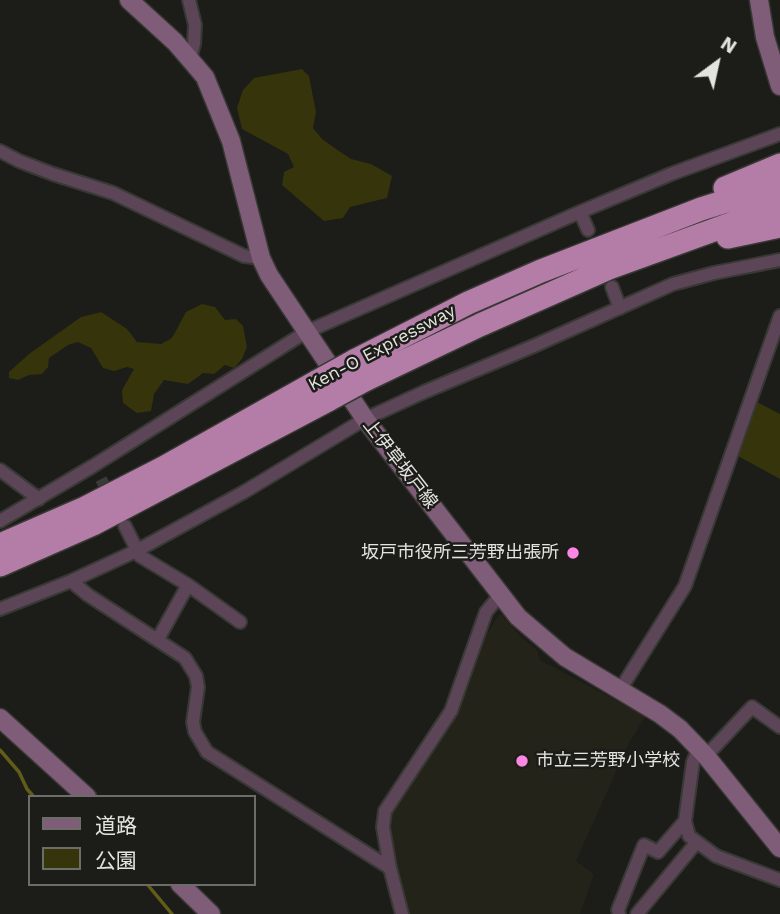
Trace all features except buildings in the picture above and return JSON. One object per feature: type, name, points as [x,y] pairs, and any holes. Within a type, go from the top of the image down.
[{"type":"highway","points":[[541,271],[780,165]]},
{"type":"highway","name":"Ken-O Expressway","points":[[3,547],[93,524],[359,371],[468,303],[541,271],[701,209],[780,184]]},
{"type":"highway","name":"Ken-O Expressway","points":[[359,371],[610,277],[780,206]]},
{"type":"highway","points":[[610,277],[780,226]]},
{"type":"main road","name":"上伊草坂戸線","points":[[129,0],[205,77],[231,141],[261,258],[269,275],[365,419],[518,617],[565,657],[680,729],[702,752],[780,849]]},
{"type":"main road","points":[[759,0],[765,37],[780,86]]},
{"type":"main road","points":[[0,708],[63,775]]},
{"type":"main road","points":[[0,718],[85,795]]},
{"type":"main road","points":[[182,886],[211,914]]},
{"type":"street","points":[[189,0],[195,25],[190,59]]},
{"type":"street","points":[[3,547],[39,499],[306,332],[580,212],[671,174],[780,134]]},
{"type":"street","points":[[0,151],[42,170],[114,193],[244,256],[261,258]]},
{"type":"street","points":[[580,212],[588,230]]},
{"type":"street","points":[[0,609],[71,582],[136,551],[244,492],[365,419],[673,284],[780,260]]},
{"type":"street","points":[[610,277],[620,307]]},
{"type":"street","points":[[620,690],[685,586],[780,317]]},
{"type":"street","points":[[93,466],[101,479]]},
{"type":"street","points":[[0,470],[39,499]]},
{"type":"street","points":[[125,526],[136,551],[150,564],[188,585],[240,622]]},
{"type":"street","points":[[71,582],[88,596],[185,658],[196,676],[198,698],[193,722],[199,741],[207,752],[390,868]]},
{"type":"street","points":[[158,639],[188,585]]},
{"type":"street","points":[[402,914],[383,827],[385,811],[452,711],[486,612],[500,595]]},
{"type":"street","points":[[780,727],[752,707],[702,752],[693,762],[685,821],[687,831],[696,843],[716,856],[780,880]]},
{"type":"street","points":[[619,914],[618,910],[644,845],[658,852],[685,821]]},
{"type":"street","points":[[637,914],[696,843]]},
{"type":"shaded area","name":"市立三芳野小学校","points":[[500,613],[521,637],[537,650],[540,660],[646,716],[630,741],[576,861],[594,874],[580,914],[407,914],[388,834],[389,814],[460,702],[485,631],[488,632]]},
{"type":"green space","points":[[302,69],[309,76],[316,112],[313,128],[322,139],[351,159],[371,164],[392,176],[387,198],[350,207],[343,218],[324,221],[282,185],[284,172],[294,167],[288,154],[242,129],[237,108],[243,90],[254,78]]},
{"type":"green space","points":[[202,304],[215,307],[225,320],[236,319],[243,326],[247,347],[242,359],[234,368],[225,365],[214,374],[203,373],[188,384],[164,380],[154,394],[151,411],[137,413],[123,403],[122,390],[134,369],[127,367],[114,371],[103,368],[91,348],[78,342],[68,345],[49,358],[48,367],[42,374],[29,375],[18,380],[9,378],[9,372],[29,354],[81,317],[101,312],[127,329],[137,342],[161,344],[172,338],[186,312]]},
{"type":"green space","points":[[757,402],[780,414],[780,479],[738,456]]},
{"type":"waterway","points":[[0,750],[19,772],[32,795]]},
{"type":"waterway","points":[[149,886],[172,914]]},
{"type":"tunnel","points":[[101,479],[112,501]]},
{"type":"place","name":"坂戸市役所三芳野出張所","points":[[573,553]]},
{"type":"place","name":"市立三芳野小学校","points":[[522,761]]}]
